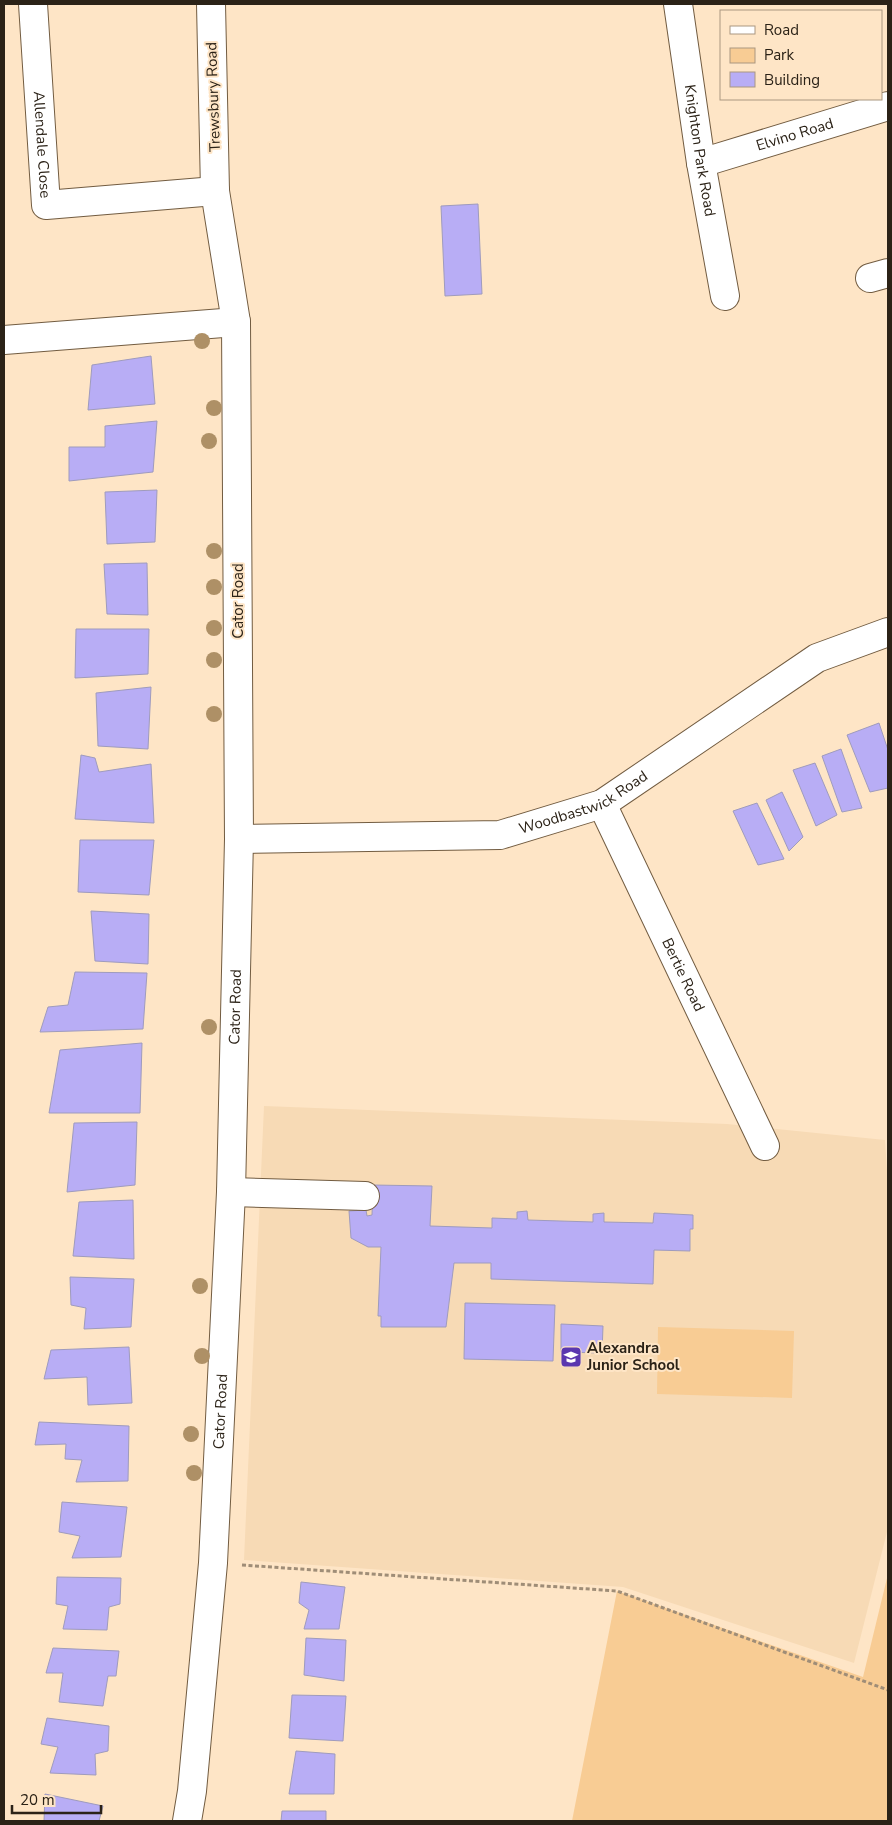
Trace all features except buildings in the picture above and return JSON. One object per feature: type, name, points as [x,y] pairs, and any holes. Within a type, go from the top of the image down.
[{"type":"street","name":"Allendale Close","points":[[33,4],[46,205],[216,191]]},
{"type":"street","name":"Trewsbury Road","points":[[210,4],[216,191]]},
{"type":"street","name":"Knighton Park Road","points":[[678,4],[701,163],[725,296]]},
{"type":"street","name":"Elvino Road","points":[[701,163],[888,106]]},
{"type":"street","name":"Cator Road","points":[[187,1821],[192,1791],[213,1563],[231,1192],[239,839],[236,322],[216,191]]},
{"type":"street","points":[[4,340],[236,322]]},
{"type":"street","name":"Woodbastwick Road","points":[[239,839],[500,835],[602,804],[817,658],[888,632]]},
{"type":"street","name":"Bertie Road","points":[[602,804],[765,1146]]},
{"type":"street","points":[[231,1192],[365,1196]]},
{"type":"path","points":[[239,1565],[617,1591],[888,1690]]},
{"type":"shaded area","name":"Alexandra Junior School","points":[[264,1106],[727,1124],[885,1140],[888,1186],[888,1528],[854,1663],[623,1587],[244,1560]]},
{"type":"green space","points":[[658,1327],[794,1331],[792,1398],[657,1394]]},
{"type":"green space","points":[[888,1574],[888,1821],[572,1821],[617,1591],[863,1677]]},
{"type":"place","name":"Alexandra Junior School","points":[[571,1357]]}]
